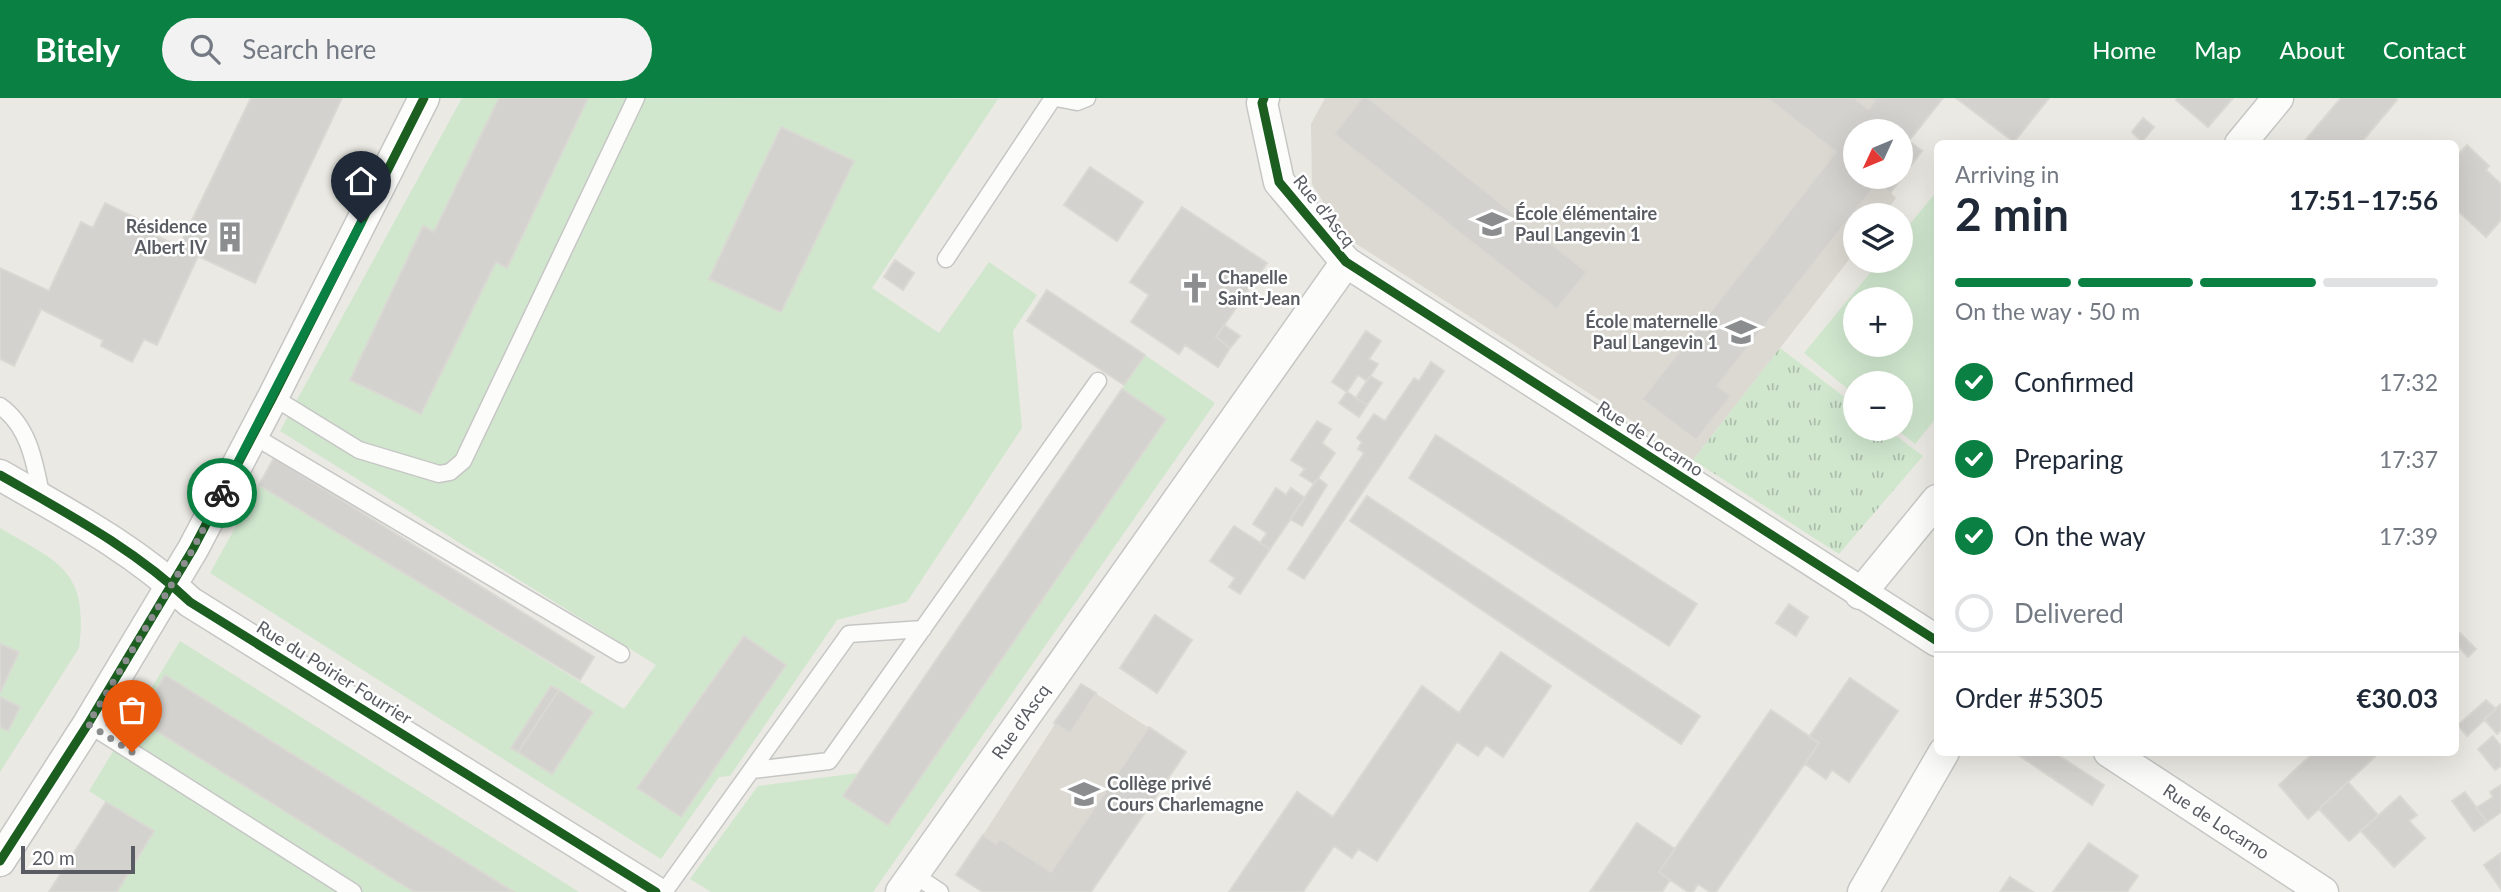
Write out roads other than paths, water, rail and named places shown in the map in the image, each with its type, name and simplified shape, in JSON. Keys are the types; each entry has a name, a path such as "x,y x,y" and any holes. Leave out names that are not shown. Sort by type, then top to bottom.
{"street":[{"path":"0,861 88,724 193,549 424,98"},
{"path":"2243,140 2278,98"},
{"name":"Rue d'Ascq","path":"907,883 1346,262 1279,182 1257,100"},
{"name":"Rue de Locarno","path":"1346,262 1934,640"},
{"name":"Rue du Poirier Fourrier","path":"0,475 130,552 190,601 640,888"},
{"path":"1860,594 1934,504"},
{"path":"1863,892 1942,756"},
{"name":"Rue de Locarno","path":"2115,756 2323,892"}],"lane":[{"path":"273,397 359,450 439,474 450,472 457,467 463,461 636,98"},
{"path":"946,259 1055,98 1077,102 1087,98"},
{"path":"753,770 830,761 1098,381"},
{"path":"0,406 9,412 31,446 42,499"},
{"path":"252,435 621,654"},
{"path":"664,892 849,634 923,629"},
{"path":"88,724 353,892"},
{"path":"907,883 940,892"}],"place":[{"name":"École élémentaire Paul Langevin 1","path":"1492,224"},
{"name":"Résidence Albert IV","path":"230,237"},
{"name":"Chapelle Saint-Jean","path":"1195,288"},
{"name":"École maternelle Paul Langevin 1","path":"1741,332"},
{"name":"Collège privé Cours Charlemagne","path":"1084,794"}]}
